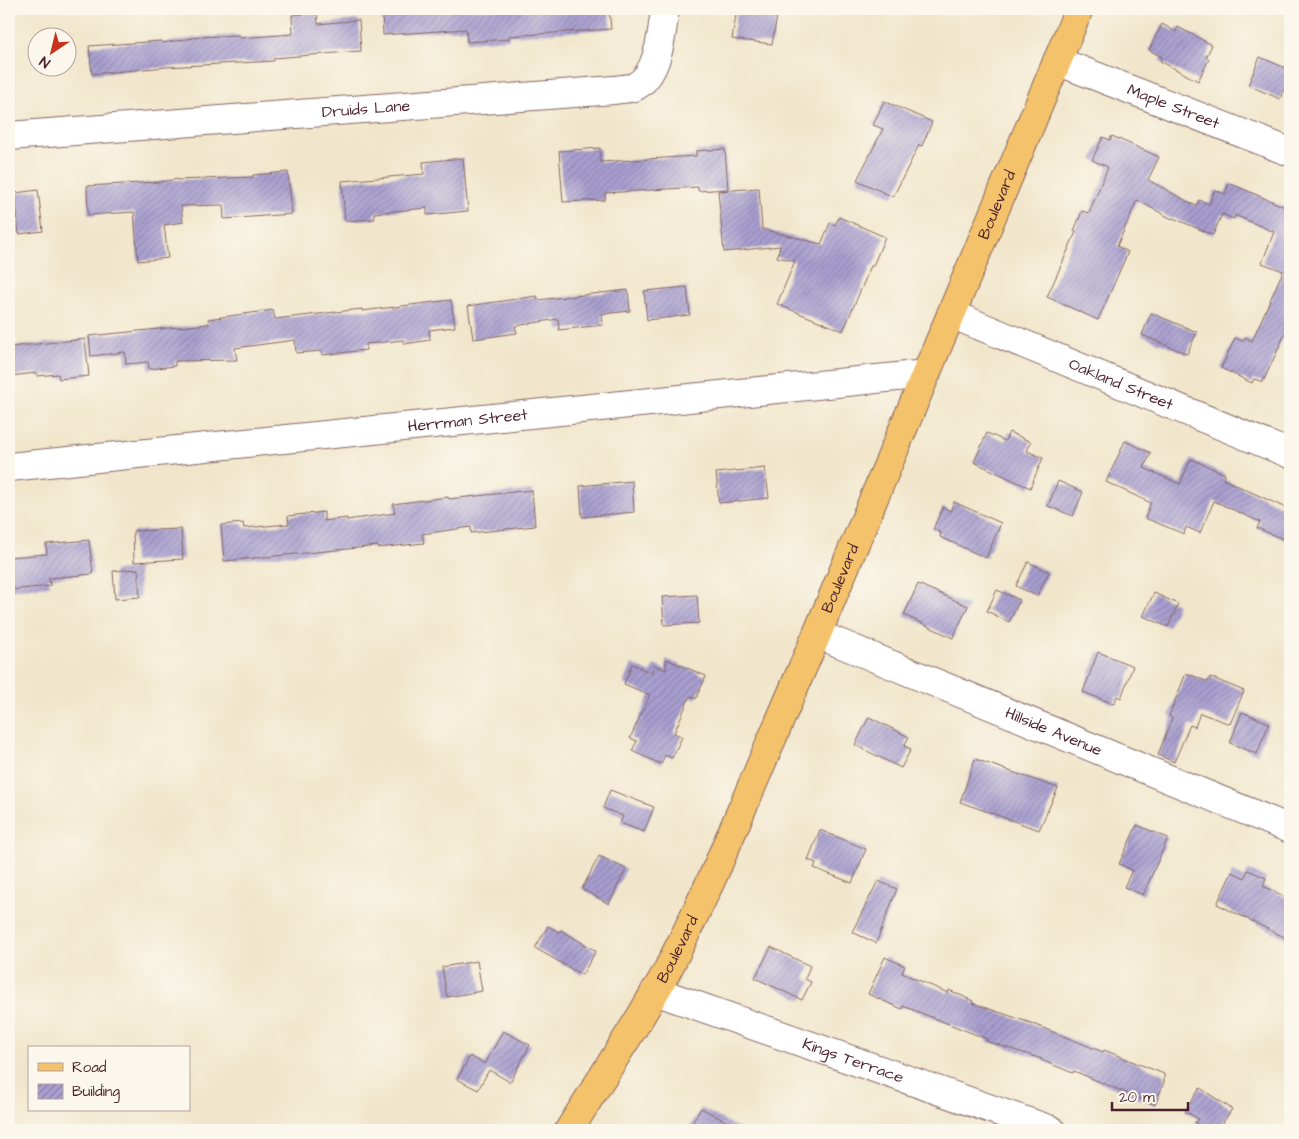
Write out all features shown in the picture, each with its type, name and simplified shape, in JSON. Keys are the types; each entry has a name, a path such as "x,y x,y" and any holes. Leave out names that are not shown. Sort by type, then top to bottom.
{"main road":[{"name":"Boulevard","path":"569,1130 655,991 682,942 710,881 817,634 1079,9"}],"street":[{"name":"Druids Lane","path":"9,136 614,90 634,86 649,73 658,56 665,9"},
{"name":"Maple Street","path":"1057,61 1290,152"},
{"name":"Oakland Street","path":"951,314 1290,454"},
{"name":"Herrman Street","path":"9,467 926,374"},
{"name":"Hillside Avenue","path":"817,634 1290,829"},
{"name":"Kings Terrace","path":"655,991 1051,1130"}],"building":[{"path":"382,9 609,9 611,29 509,36 509,39 467,42 466,29 383,35"},
{"path":"737,9 773,9 772,15 777,16 772,44 732,39"},
{"path":"317,13 318,24 359,20 361,51 274,58 274,61 166,67 92,74 89,46 161,41 162,43 200,37 239,35 239,38 293,34 292,15"},
{"path":"1162,24 1176,32 1178,27 1212,45 1206,57 1209,59 1198,81 1160,61 1162,57 1149,50"},
{"path":"1260,57 1290,70 1280,99 1248,85"},
{"path":"884,101 932,122 922,146 919,145 893,197 857,180 883,129 873,125"},
{"path":"1112,136 1159,157 1148,180 1196,206 1199,200 1209,204 1215,190 1225,194 1229,183 1285,207 1290,194 1290,323 1263,382 1254,379 1252,383 1221,368 1235,338 1243,341 1245,337 1252,341 1283,271 1262,263 1274,232 1235,215 1234,219 1222,214 1213,235 1172,219 1137,200 1117,246 1128,252 1098,320 1047,297 1076,232 1074,231 1082,211 1089,213 1108,167 1092,160 1103,137 1110,140"},
{"path":"600,148 600,162 696,156 696,151 725,149 728,189 698,191 698,187 605,193 605,200 563,202 559,151"},
{"path":"463,158 468,211 427,215 427,208 374,213 375,219 345,221 342,181 424,174 423,162"},
{"path":"288,172 292,214 224,219 223,205 181,206 183,222 164,225 168,258 138,261 134,212 88,215 87,186 159,182 177,179 253,177 253,175"},
{"path":"759,188 762,229 821,244 830,223 835,225 839,217 885,237 843,331 777,304 795,261 777,257 780,246 724,252 718,191"},
{"path":"38,190 43,231 19,234 15,193"},
{"path":"687,287 690,315 647,320 644,291"},
{"path":"628,290 630,311 602,314 603,325 559,330 558,319 515,326 517,333 473,339 468,306 537,296 538,300"},
{"path":"451,300 455,327 429,330 430,340 404,344 404,340 366,344 366,350 322,355 322,351 296,353 295,340 235,348 237,360 175,361 175,366 149,369 148,362 126,364 125,352 91,356 89,336 209,324 208,319 273,310 275,319"},
{"path":"1151,313 1197,332 1187,354 1142,335"},
{"path":"85,339 89,376 59,379 58,374 37,376 37,373 9,376 9,347"},
{"path":"1009,432 1031,442 1027,451 1043,458 1030,488 974,462 987,433 1005,441"},
{"path":"1125,441 1151,453 1144,468 1180,484 1191,459 1225,474 1223,479 1290,510 1290,542 1257,528 1260,522 1214,501 1200,533 1186,527 1184,534 1145,518 1151,503 1106,482"},
{"path":"765,468 769,498 719,503 716,473"},
{"path":"632,481 634,512 582,517 580,486"},
{"path":"1058,481 1083,492 1073,516 1048,506"},
{"path":"532,490 535,526 471,533 471,527 422,534 424,543 224,561 221,525 243,523 244,528 289,524 288,516 324,512 324,521 347,518 347,520 395,513 393,504"},
{"path":"954,502 1001,523 986,558 940,537 941,533 933,529 943,507 950,511"},
{"path":"181,529 183,559 134,562 133,531"},
{"path":"89,540 93,574 49,578 50,586 9,590 9,557 47,554 46,544"},
{"path":"1028,562 1049,572 1037,596 1016,586"},
{"path":"138,569 140,597 115,599 113,571"},
{"path":"918,584 968,606 953,638 904,615"},
{"path":"997,590 1020,600 1009,622 987,611"},
{"path":"1154,593 1178,604 1168,627 1143,616"},
{"path":"697,595 699,623 664,625 662,597"},
{"path":"1098,652 1133,666 1121,698 1117,696 1114,704 1083,692"},
{"path":"666,659 706,676 696,699 690,696 674,733 682,737 672,758 665,755 661,764 632,751 637,741 630,738 650,695 624,684 632,664 651,673 654,665 666,670"},
{"path":"1186,673 1208,682 1210,677 1244,691 1230,724 1200,713 1195,727 1190,725 1174,762 1158,755 1172,718 1169,716"},
{"path":"1242,712 1269,723 1257,754 1230,743"},
{"path":"869,717 909,737 904,746 911,749 901,768 855,745"},
{"path":"975,759 1058,788 1039,830 960,802"},
{"path":"610,790 654,807 644,832 620,823 623,816 603,808"},
{"path":"1137,825 1168,838 1143,895 1124,887 1132,870 1119,864"},
{"path":"820,830 866,849 852,883 814,868 816,863 808,860"},
{"path":"599,856 626,869 609,904 582,889"},
{"path":"1248,870 1266,878 1263,886 1290,899 1290,940 1217,904 1232,872 1245,878"},
{"path":"878,881 897,889 876,943 852,932"},
{"path":"548,926 559,932 561,930 596,951 582,975 535,948"},
{"path":"771,947 810,966 805,979 811,982 802,1000 755,978"},
{"path":"885,957 905,966 902,973 948,993 949,990 973,1001 972,1003 1028,1022 1103,1052 1104,1050 1164,1074 1164,1082 1155,1105 1074,1071 1073,1073 1042,1059 986,1041 987,1039 903,1006 902,1009 868,994"},
{"path":"477,961 482,991 447,997 442,967"},
{"path":"503,1031 530,1045 510,1082 489,1070 478,1090 457,1079 470,1056 485,1064"},
{"path":"1200,1088 1232,1109 1218,1130 1206,1130 1195,1123 1198,1119 1185,1111"},
{"path":"701,1108 742,1130 688,1130"}]}
